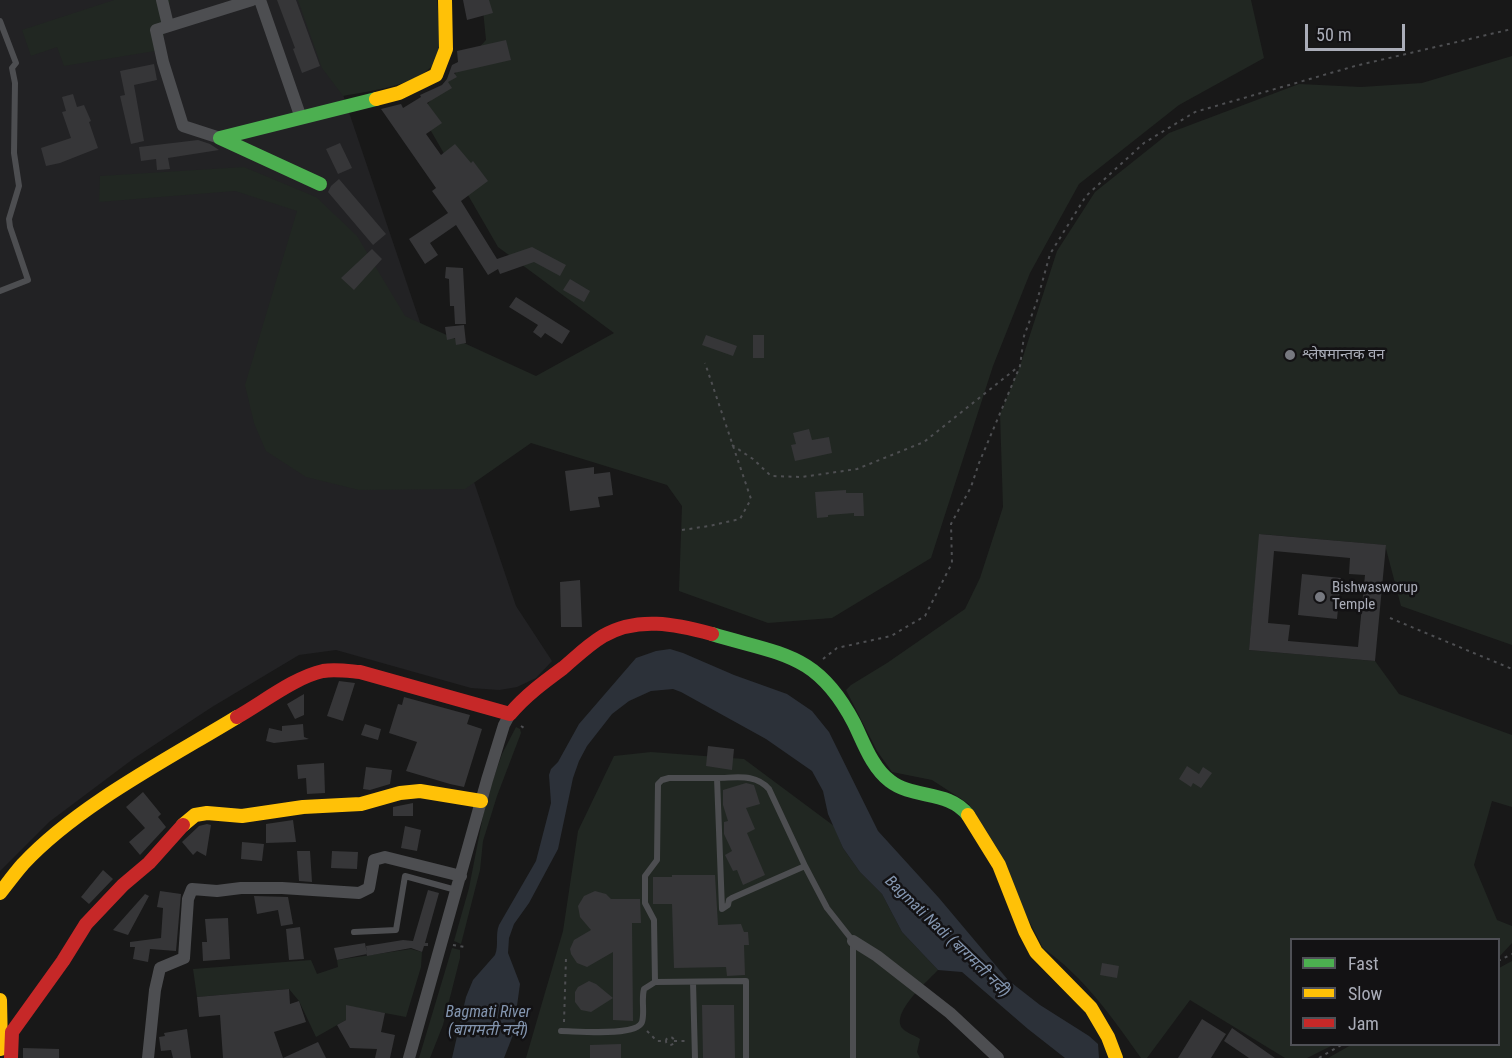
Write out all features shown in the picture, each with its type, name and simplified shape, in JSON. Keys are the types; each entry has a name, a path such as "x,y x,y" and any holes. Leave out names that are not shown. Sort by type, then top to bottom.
{"street":[{"path":"162,0 168,25"},
{"path":"252,0 156,30 183,126 220,138 320,184"},
{"path":"260,0 301,118"},
{"path":"220,138 399,93 436,75 446,49 446,0"},
{"path":"409,1058 481,801 504,725 510,714 522,699 590,645 615,630 640,623 664,623 695,629 775,652 812,668 839,697 875,762 890,781 902,788 946,799 965,809 999,864 1025,932 1036,952 1042,961 1067,982 1090,1007 1111,1040 1116,1058"},
{"path":"0,893 32,857 65,827 112,793 318,671 335,669 360,672 510,714"},
{"path":"0,1058 7,1031 57,970 86,924 123,885 149,863 184,823 195,815 207,813 242,816 303,807 361,804 420,791 481,801"},
{"path":"148,1058 155,990 160,968 184,958 188,899 192,889 218,891 241,888 282,888 359,893 369,888 374,860 385,857 461,876"},
{"path":"853,941 877,956 950,1013 998,1058"},
{"path":"0,1000 11,1058"}],"lane":[{"path":"0,21 16,63 12,68 15,83 14,153 19,186 9,219 28,280 0,291"},
{"path":"655,982 654,920 645,903 645,876 657,860 658,783 669,778 750,777 764,783 769,789 827,908 853,941 853,1058"},
{"path":"717,778 722,909 729,905 729,900 732,898 805,866"},
{"path":"354,932 396,930 405,876 456,890"},
{"path":"563,1031 630,1031 640,1026 643,1020 644,989 655,982 746,981 746,1058"},
{"path":"693,982 695,1058"}],"path":[{"path":"812,668 837,648 891,636 925,616 952,562 951,524 971,487 1020,366 1024,336 1037,301 1050,254 1086,196 1144,143 1195,112 1355,66 1512,30"},
{"path":"682,530 740,519 751,499 705,363"},
{"path":"732,445 753,459 771,476 802,477 857,469 924,442 1020,366"},
{"path":"1390,618 1512,669"},
{"path":"563,1031 566,958"},
{"path":"640,1026 657,1041 666,1041"},
{"path":"1319,1058 1339,1046"}],"shaded area":[{"path":"0,0 311,0 516,606 552,661 536,678 517,687 499,690 471,688 336,650 299,655 212,707 133,759 49,822 0,871"},
{"path":"114,0 170,0 161,50 64,66 57,47 31,56 22,30"},
{"path":"298,0 437,0 440,37 438,56 423,74 410,80 382,89 343,96 322,68"},
{"path":"482,0 1251,0 1264,58 1179,105 1079,184 1030,273 993,366 931,558 832,618 768,623 679,591 682,506 667,485 531,443 465,489 359,490 306,477 266,451 254,423 245,385 297,211 235,191 99,202 100,176 244,167 316,197 357,236 405,316 536,376 614,333 498,247 420,112 486,40"},
{"path":"1512,56 1512,645 1401,606 1385,545 1260,534 1249,650 1375,661 1399,694 1512,735 1512,807 1492,801 1474,865 1497,920 1512,926 1512,943 1500,956 1500,938 1290,938 1290,1046 1331,1046 1307,1058 1285,1058 1190,1000 1147,1058 1141,1058 1084,985 1058,959 1043,948 969,804 932,780 892,772 877,751 846,690 965,609 980,578 1003,507 1000,414 1020,366 1057,251 1095,192 1169,133 1299,84 1361,87 1422,83"},
{"path":"516,727 521,733 483,841 480,870 461,944 454,941 469,888 489,791 502,754"},
{"path":"651,752 744,759 834,826 843,848 860,872 882,894 902,932 938,970 912,998 901,1015 900,1023 903,1029 920,1039 917,1052 920,1058 526,1058 563,931 578,831 614,756"},
{"path":"452,948 460,950 460,958 443,1025 430,1058 419,1058"},
{"path":"411,949 422,952 421,967 406,1017 347,1006 346,1020 316,1037 299,1001 289,989 197,997 193,969 311,960 317,974 338,967 337,960"},
{"path":"1512,961 1512,1058 1328,1058 1349,1046 1500,1046 1500,967"}],"water":[{"name":"Bagmati River (बागमती नदी)","path":"670,649 787,694 812,711 829,732 878,831 939,898 1008,980 1040,1005 1089,1036 1098,1044 1099,1058 1065,1058 962,972 938,970 902,932 882,894 860,872 843,848 828,814 823,791 812,771 766,739 673,689 651,691 629,701 612,714 587,746 579,761 573,778 558,849 529,903 514,924 509,938 508,953 520,984 513,1035 504,1058 452,1058 466,997 473,980 495,955 499,925 536,861 551,803 549,775 551,769 558,762 579,724 636,658"}],"building":[{"path":"277,0 296,0 320,66 302,73"},
{"path":"463,0 489,0 493,13 467,20"},
{"path":"506,40 511,60 454,73 457,77 448,82 452,88 427,103 442,123 426,134 441,155 455,144 471,163 473,161 488,181 461,201 497,259 532,247 566,265 560,276 534,262 500,274 498,269 488,275 456,225 430,243 438,255 425,264 409,239 448,213 432,191 436,188 381,109 401,104 403,108 421,97 420,95 442,85 452,65 458,62 457,51"},
{"path":"154,64 157,80 134,85 144,141 131,144 120,96 125,95 120,71"},
{"path":"73,94 77,107 84,105 98,148 46,166 41,148 71,138 62,112 66,111 62,97"},
{"path":"198,140 219,150 168,158 170,169 157,170 156,159 141,161 139,147"},
{"path":"340,143 352,168 338,174 326,149"},
{"path":"339,179 386,234 373,245 328,192"},
{"path":"372,249 382,259 354,290 341,278"},
{"path":"446,267 463,268 466,324 455,324 454,306 450,306 449,279 445,278"},
{"path":"570,279 590,291 584,302 563,290"},
{"path":"516,297 570,331 562,344 545,333 541,338 533,332 538,325 509,307"},
{"path":"464,325 466,343 456,345 455,338 447,340 445,327"},
{"path":"706,335 737,346 733,356 702,345"},
{"path":"753,335 764,335 764,358 753,358"},
{"path":"809,429 812,440 829,437 832,453 795,461 791,445 796,444 793,433"},
{"path":"594,467 594,474 610,472 613,495 598,497 600,507 570,511 565,471"},
{"path":"846,490 846,493 863,493 864,516 854,516 854,513 817,518 815,492"},
{"path":"1259,534 1386,545 1375,661 1249,650","holes":["1274,551 1350,558 1349,574 1365,575 1358,647 1288,641 1290,625 1268,623"]},
{"name":"Bishwasworup Temple","path":"1302,574 1341,578 1337,619 1298,615"},
{"path":"580,580 582,627 561,627 560,582"},
{"path":"339,681 355,683 343,721 327,716"},
{"path":"304,694 304,715 295,719 287,704"},
{"path":"404,697 470,715 467,724 482,729 464,787 406,771 417,742 389,733 398,704 402,705"},
{"path":"303,724 304,737 309,739 274,743 266,741 269,728 282,731 282,726"},
{"path":"365,724 381,729 378,740 361,735"},
{"path":"708,746 734,749 732,770 706,766"},
{"path":"324,763 325,793 307,794 306,778 298,779 297,765"},
{"path":"1187,766 1199,774 1203,767 1212,773 1201,788 1193,783 1191,787 1179,779"},
{"path":"366,767 392,770 390,784 370,790 363,789"},
{"path":"746,783 754,785 760,804 746,808 755,829 747,833 765,875 743,885 737,870 733,871 725,855 732,851 724,834 724,822 728,821 723,805 723,790"},
{"path":"143,792 161,814 158,817 166,827 140,855 129,842 145,828 126,807"},
{"path":"413,803 413,816 393,816 393,807"},
{"path":"293,820 296,842 266,843 266,824"},
{"path":"211,825 206,856 197,851 193,855 182,842 199,826"},
{"path":"405,826 421,830 417,851 401,848"},
{"path":"242,842 264,844 262,861 241,859"},
{"path":"297,851 310,851 312,882 299,881"},
{"path":"332,851 358,852 357,869 331,868"},
{"path":"103,870 113,879 89,904 81,897"},
{"path":"672,875 715,875 718,925 741,924 744,932 748,932 749,945 744,945 745,975 727,976 726,967 674,968 672,904 653,904 653,877 672,877"},
{"path":"428,890 439,893 425,943 428,943 428,946 424,946 422,952 411,948 367,956 366,946 403,940 413,941"},
{"path":"160,891 181,894 176,951 150,949 148,962 133,959 135,947 130,947 130,942 161,938 163,908 157,907"},
{"path":"595,891 606,894 611,899 640,899 641,923 632,923 633,1021 613,1020 613,952 587,967 577,963 571,954 570,949 574,940 591,930 580,917 578,906 584,896"},
{"path":"145,894 149,896 128,935 113,930"},
{"path":"254,896 288,897 293,924 281,926 278,910 257,914"},
{"path":"228,918 230,959 203,961 202,942 207,942 205,919"},
{"path":"300,927 304,959 289,960 286,929"},
{"path":"365,943 367,954 337,960 334,948"},
{"path":"1102,963 1119,966 1117,978 1100,975"},
{"path":"589,981 613,998 591,1012 581,1010 575,1002 575,992 578,987"},
{"path":"289,989 290,1004 299,1001 306,1022 274,1032 283,1058 223,1058 220,1015 199,1017 197,997"},
{"path":"346,1005 385,1013 381,1032 395,1035 390,1058 375,1058 377,1049 350,1048 337,1025 346,1020"},
{"path":"702,1005 734,1005 735,1058 703,1058"},
{"path":"1202,1019 1226,1034 1211,1058 1178,1058"},
{"path":"1232,1028 1275,1058 1249,1058 1224,1041"},
{"path":"187,1029 191,1058 173,1058 171,1050 161,1051 159,1037 165,1036 164,1033"},
{"path":"318,1042 326,1058 283,1058"},
{"path":"621,1044 621,1058 590,1058 590,1045"},
{"path":"23,1048 59,1049 59,1058 23,1058"}],"traffic: fast":[{"path":"320,184 220,138 376,99"},
{"path":"712,634 777,653 811,669 826,682 840,700 873,762 884,776 899,787 951,802 968,815"}],"traffic: slow":[{"path":"376,99 399,93 436,75 446,49 445,0"},
{"path":"0,893 23,864 70,822 153,766 237,717"},
{"path":"183,825 195,815 207,813 242,816 303,807 361,804 400,793 420,791 481,801"},
{"path":"968,815 999,865 1025,931 1036,952 1091,1008 1108,1037 1116,1058"},
{"path":"0,1000 1,1049"}],"traffic: jam":[{"path":"237,717 301,679 332,670 360,672 510,714 528,695 587,647 616,630 629,626 657,624 685,627 712,634"},
{"path":"11,1058 12,1032 63,961 86,924 123,885 149,863 183,825"}],"place":[{"name":"श्लेषमान्तक वन","path":"1290,355"},
{"name":"Bishwasworup Temple","path":"1320,597"}],"water label":[{"name":"Bagmati Nadi (बागमती नदी)","path":"947,937"}]}
